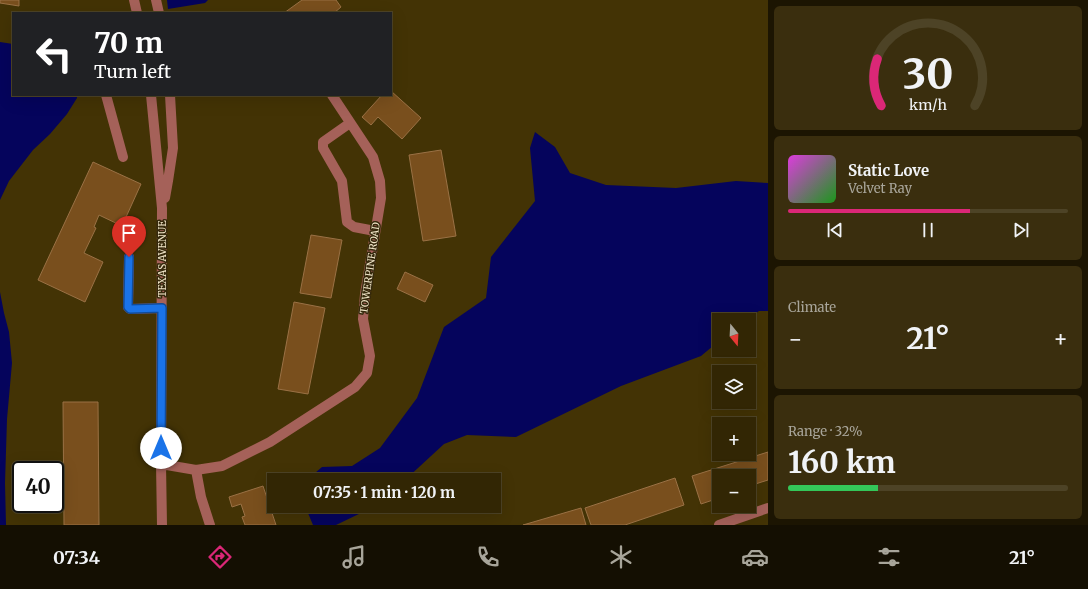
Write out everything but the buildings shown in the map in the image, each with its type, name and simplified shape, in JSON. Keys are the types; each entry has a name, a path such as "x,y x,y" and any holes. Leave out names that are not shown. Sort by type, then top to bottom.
{"street":[{"path":"134,0 137,12"},
{"path":"156,0 159,12"},
{"path":"106,96 123,157"},
{"name":"TEXAS AVENUE","path":"150,96 162,208 162,525"},
{"name":"TEXAS AVENUE","path":"162,208 173,148 170,96"},
{"name":"TOWERPINE ROAD","path":"161,464 196,470 222,466 270,442 356,387 367,373 370,356 363,319 365,294 381,198 380,181 373,157 333,96"},
{"path":"350,122 323,142 323,148 342,181 347,222 354,227 375,231"},
{"path":"129,257 128,307 130,309 162,308"},
{"path":"196,470 201,497 210,525"},
{"path":"719,525 768,508"}],"shaded area":[{"path":"167,0 208,0 205,3 168,9"},
{"path":"0,42 12,44 12,96 77,96 77,98 67,114 50,134 33,150 9,181 0,200"},
{"path":"535,132 555,147 570,173 606,185 676,188 736,181 768,183 768,311 759,311 756,313 712,313 712,347 701,356 621,386 516,437 467,435 444,444 413,473 315,473 322,467 352,466 380,448 417,398 444,327 486,298 491,257 535,201 530,148"},
{"path":"0,292 9,332 12,363 7,419 5,483 6,525 0,525"},
{"path":"308,513 361,513 336,525 313,525"}],"route":[{"path":"129,257 128,307 130,309 162,308 161,448"}]}
